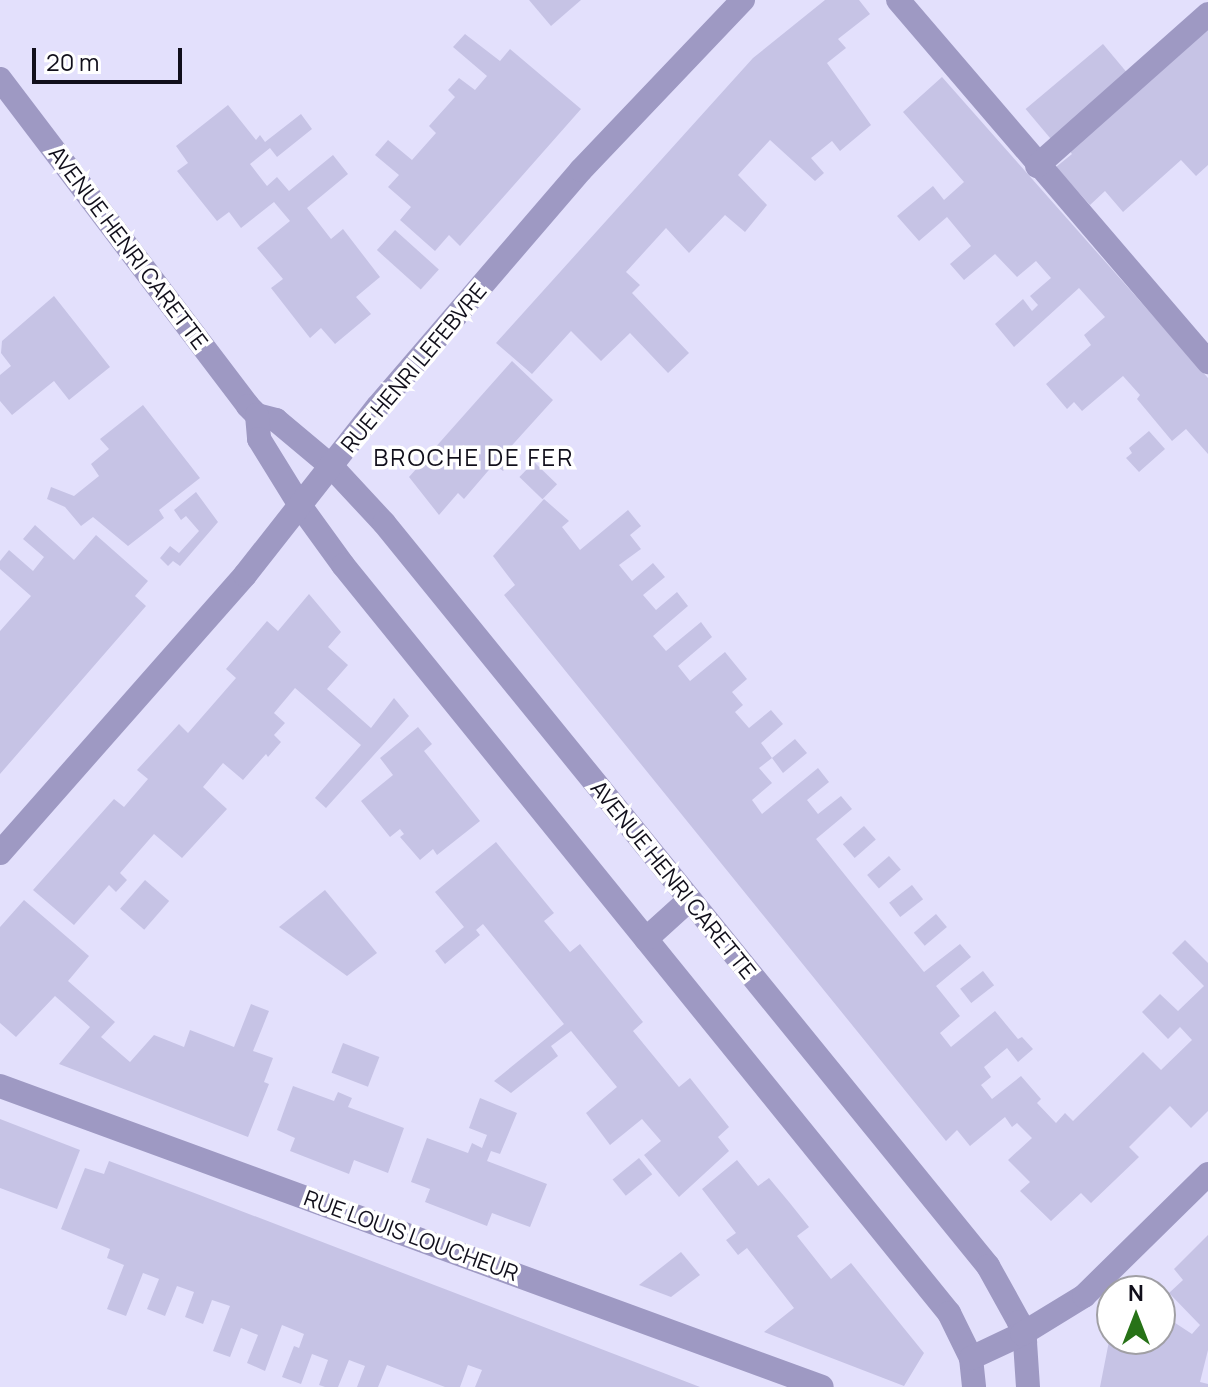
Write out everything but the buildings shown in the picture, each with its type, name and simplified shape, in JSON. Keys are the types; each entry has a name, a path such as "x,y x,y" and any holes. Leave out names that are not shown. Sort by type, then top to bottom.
{"street":[{"name":"RUE HENRI LEFEBVRE","path":"0,853 301,507 378,406 581,170 743,0"},
{"path":"898,0 1208,362"},
{"path":"1037,166 1208,14"},
{"name":"AVENUE HENRI CARETTE","path":"0,79 257,415 259,439 301,507 353,577 949,1313 971,1358 974,1387"},
{"name":"AVENUE HENRI CARETTE","path":"257,415 276,420 331,466 384,523 988,1266 1011,1303 1022,1334 1028,1387"},
{"path":"646,939 689,900"},
{"name":"RUE LOUIS LOUCHEUR","path":"0,1086 822,1387"},
{"path":"971,1358 1022,1334 1084,1296 1208,1174"}],"district":[{"name":"BROCHE DE FER","path":"474,457"}]}
